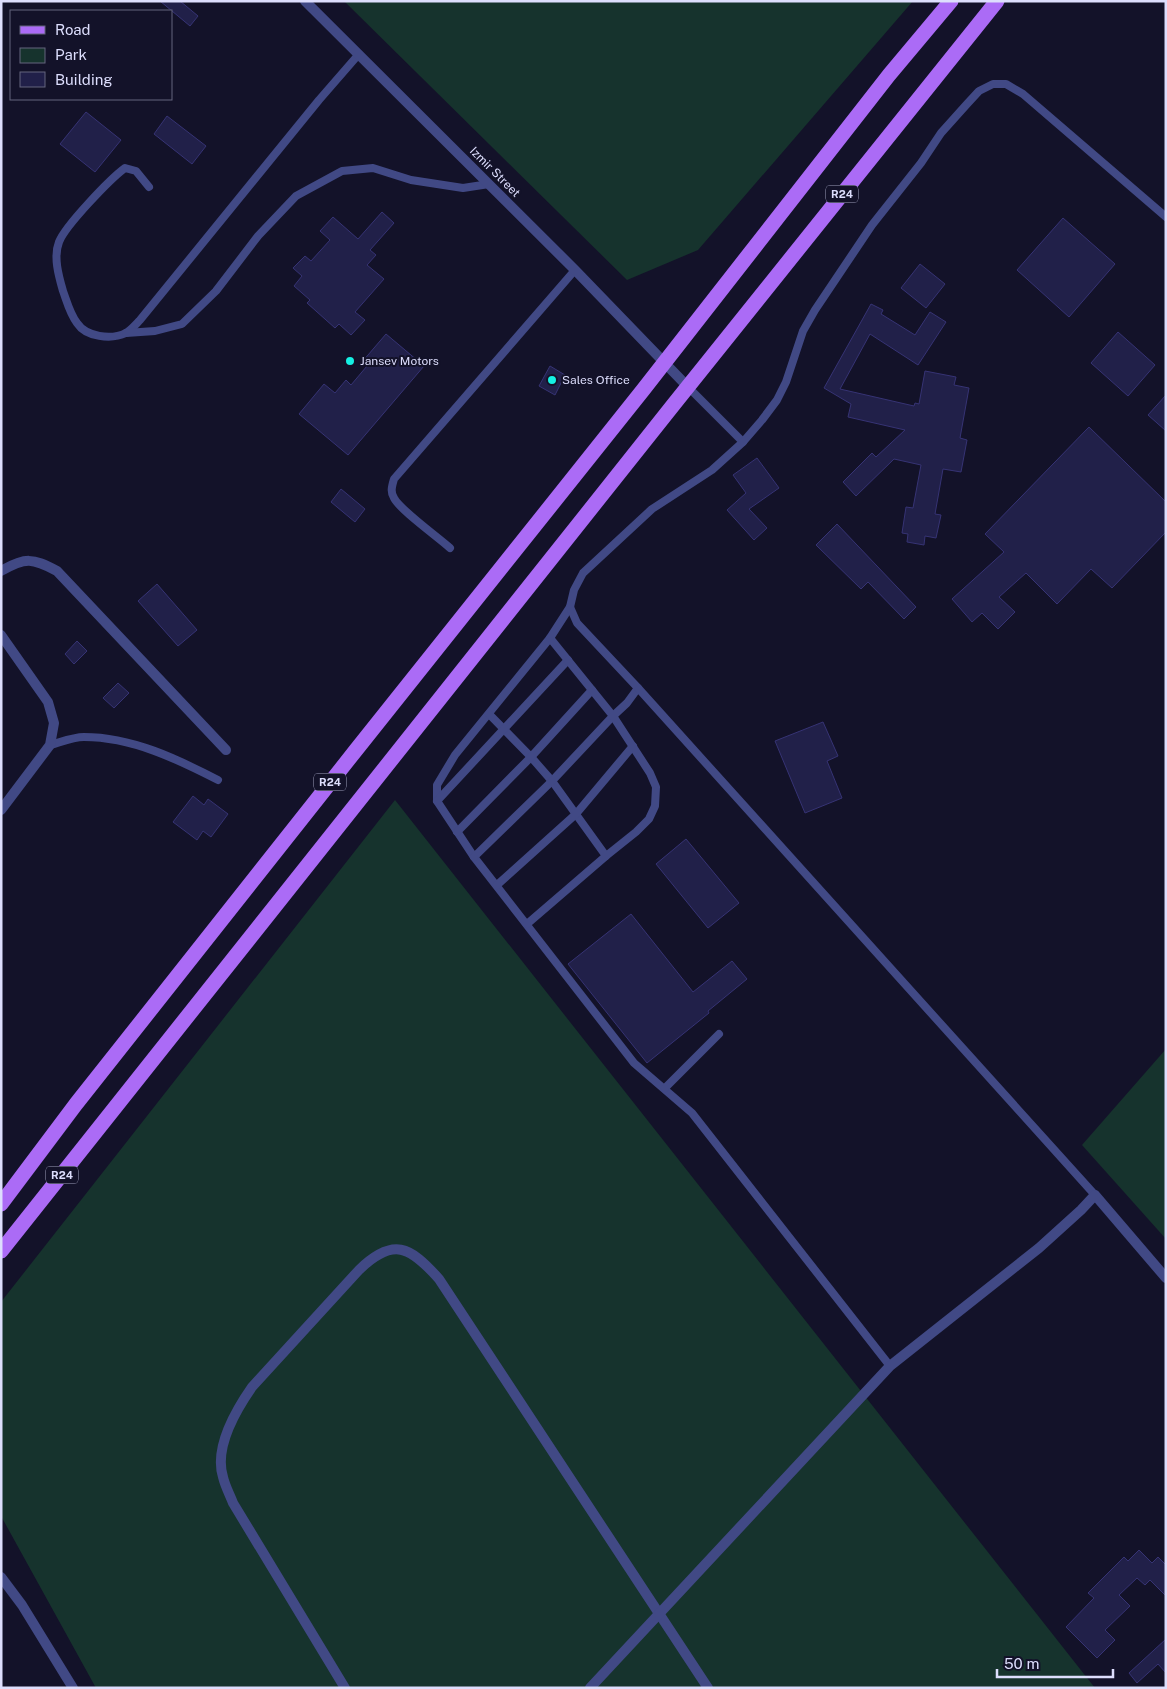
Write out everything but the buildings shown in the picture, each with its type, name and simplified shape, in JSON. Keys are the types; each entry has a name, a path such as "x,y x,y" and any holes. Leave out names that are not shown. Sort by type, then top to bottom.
{"main road":[{"name":"R24","path":"1,1204 76,1104 161,996 664,364 890,75 951,1"},
{"name":"R24","path":"1,1251 997,1"}],"street":[{"name":"Izmir Street","path":"305,1 575,270 688,387"},
{"path":"1,571 17,562 37,561 57,571 226,750"},
{"path":"1,635 48,702 54,723 50,745 1,810"},
{"path":"590,1688 890,1366 1039,1248 1095,1195 1166,1278"},
{"path":"345,1688 233,1503 222,1477 221,1463 231,1421 252,1387 353,1276 372,1258 384,1251 393,1249 405,1251 417,1257 439,1279 708,1688"},
{"path":"1,1577 22,1605 73,1688"}],"lane":[{"path":"126,333 140,320 319,100 359,54"},
{"path":"890,1366 692,1113 665,1088 634,1064 474,857 437,801 437,785 455,755 550,638 570,607 574,590 583,573 652,508 712,470 743,442 762,420 777,400 786,382 803,331 828,290 872,225 942,134 980,91 993,84 1006,84 1023,94 1166,217"},
{"path":"149,187 136,171 125,168 114,176 65,231 59,243 57,253 59,279 77,324 89,334 112,336 155,331 182,324 216,291 258,236 296,196 342,171 373,168 412,180 463,188 489,184"},
{"path":"450,548 401,507 394,498 391,489 394,479 575,270"},
{"path":"688,387 743,442"},
{"path":"570,607 577,623 638,688 1095,1195"},
{"path":"527,924 636,832 649,819 655,806 656,788 650,772 613,716 550,638"},
{"path":"437,801 568,660"},
{"path":"474,857 552,781 627,703 638,688"},
{"path":"457,832 531,757 592,690"},
{"path":"489,714 552,781 606,856"},
{"path":"50,745 82,737 112,740 146,748 172,757 218,780"},
{"path":"497,886 576,814 633,746"},
{"path":"665,1088 719,1034"}],"green space":[{"path":"344,1 913,1 698,250 627,280"},
{"path":"395,800 1095,1688 96,1688 1,1516 1,1302"},
{"path":"1166,1049 1166,1239 1082,1145"}],"place":[{"name":"Jansev Motors","path":"350,361"},
{"name":"Sales Office","path":"552,380"}]}
